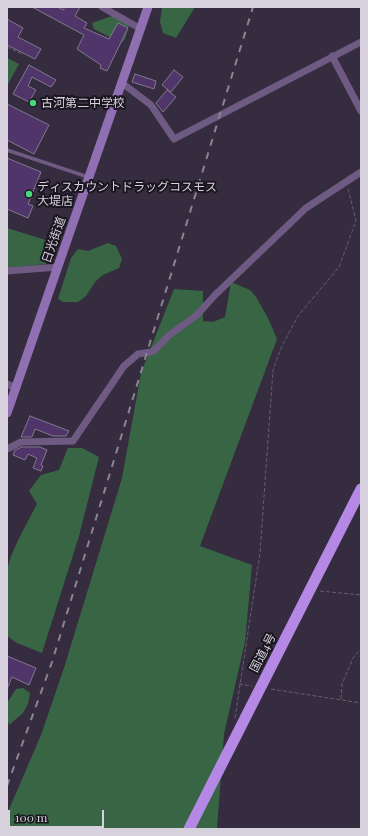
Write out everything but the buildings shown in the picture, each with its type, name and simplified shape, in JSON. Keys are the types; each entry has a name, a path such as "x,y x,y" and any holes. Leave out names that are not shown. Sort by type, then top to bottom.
{"highway":[{"name":"国道4号","path":"189,829 361,489"}],"main road":[{"name":"日光街道","path":"7,413 12,386 58,268 148,7"}],"street":[{"path":"102,7 141,29"},
{"path":"122,83 151,105 174,140 361,42"},
{"path":"332,56 361,111"},
{"path":"7,449 22,442 73,441 124,366 138,354 151,352 156,349 168,336 197,314 306,208 361,172"},
{"path":"7,271 58,268"}],"lane":[{"path":"7,150 89,177"}],"path":[{"path":"7,47 22,54"},
{"path":"239,729 236,727 235,720 239,684 260,553 273,370 281,348 298,316 339,267 356,221 346,182"},
{"path":"310,590 361,595"},
{"path":"341,700 342,684 353,658 361,649"},
{"path":"239,684 361,703"}],"green space":[{"path":"162,7 195,7 176,38 163,33 160,22"},
{"path":"112,16 129,25 125,39 121,43 94,29 92,23"},
{"path":"7,58 19,64 7,86"},
{"path":"7,228 52,242 46,264 7,268"},
{"path":"108,243 116,246 122,259 119,268 103,275 95,282 86,296 78,302 63,302 58,299 71,258 78,249 88,251"},
{"path":"231,282 250,290 256,297 268,318 277,339 200,546 252,565 245,642 224,734 217,829 7,829 7,814 41,735 64,668 122,478 141,373 174,289 203,291 203,321 213,322 225,317"},
{"path":"68,448 82,448 99,457 79,536 42,653 17,643 7,636 7,570 19,538 37,504 29,491 41,475 59,470"},
{"path":"23,688 30,693 28,704 23,713 9,725 7,718 7,703 16,689"}],"railway":[{"path":"7,786 52,662 253,7"}],"place":[{"name":"古河第二中学校","path":"33,103"},
{"name":"ディスカウントドラッグコスモス 大堤店","path":"29,194"}]}
